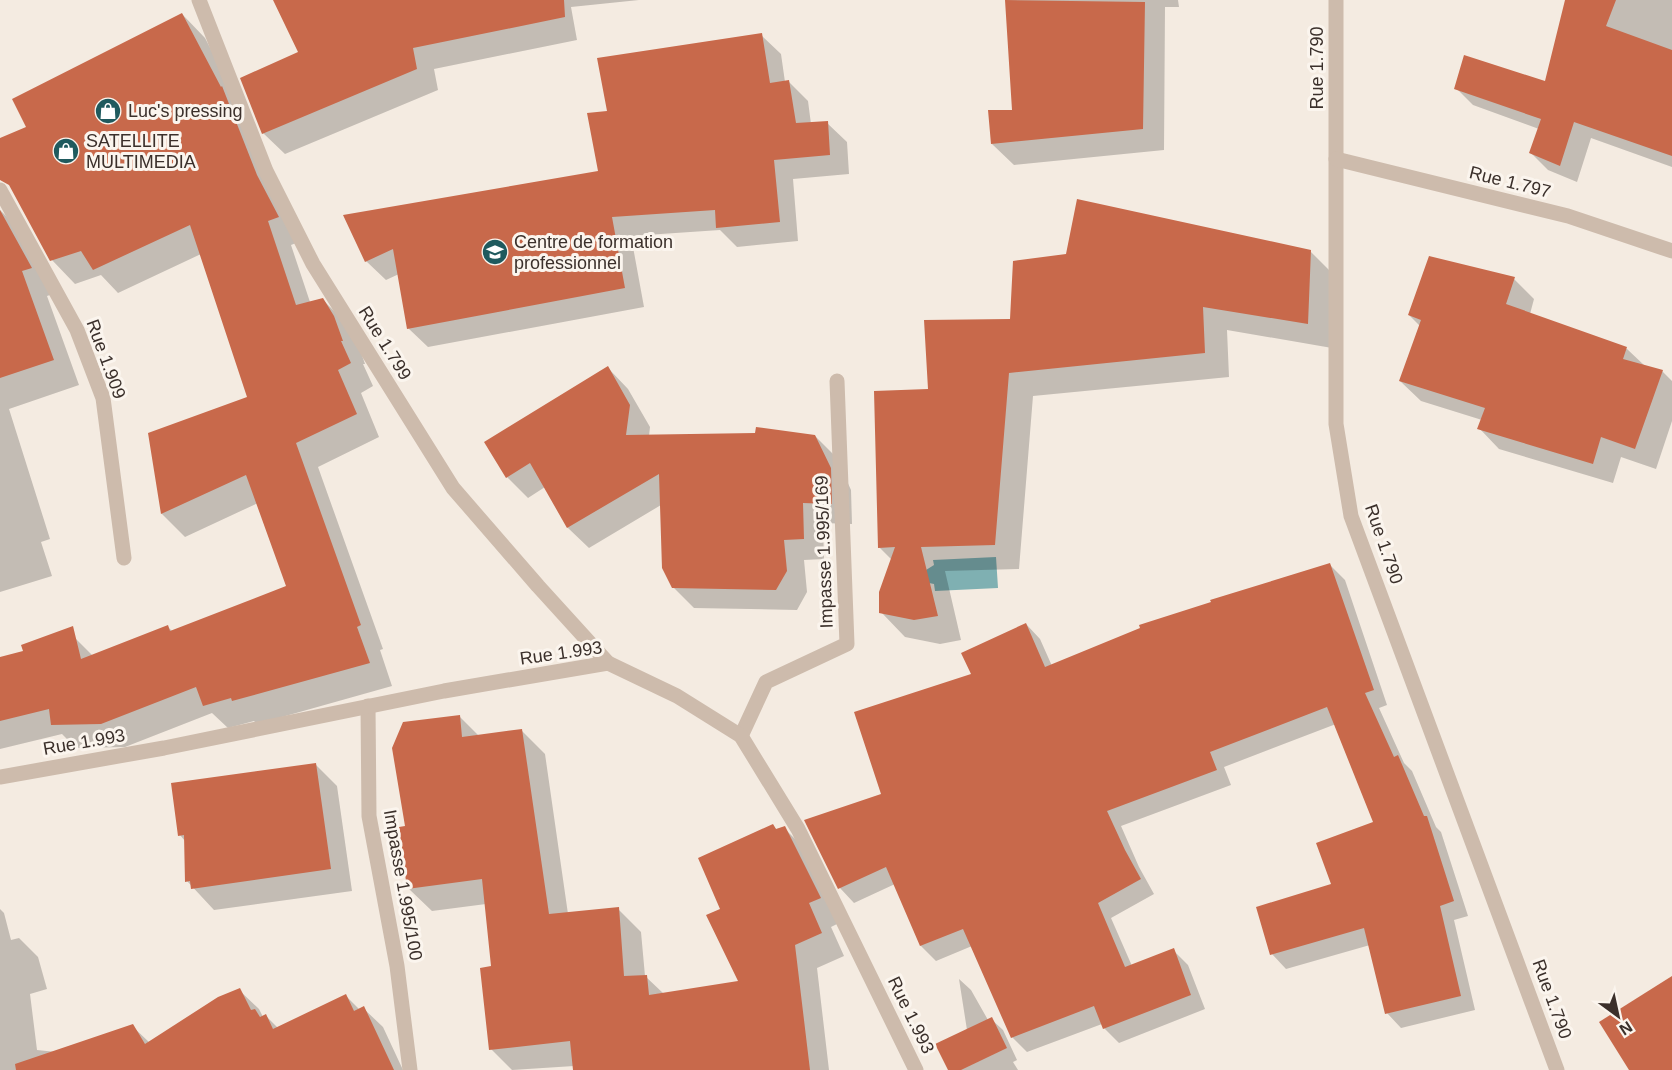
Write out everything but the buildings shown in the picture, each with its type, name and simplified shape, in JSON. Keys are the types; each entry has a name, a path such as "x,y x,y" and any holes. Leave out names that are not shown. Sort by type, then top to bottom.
{"street":[{"name":"Rue 1.799","path":"199,0 266,171 313,264 453,488 608,663"},
{"name":"Rue 1.790","path":"1336,0 1336,424 1351,516 1557,1070"},
{"name":"Rue 1.797","path":"1336,159 1568,216 1672,250"},
{"name":"Rue 1.909","path":"0,190 77,330 103,398 124,558"},
{"name":"Impasse 1.995/169","path":"741,736 766,682 847,644 837,381"},
{"name":"Rue 1.993","path":"0,777 164,748 444,691 608,663 677,696 741,736 798,829 916,1070"},
{"name":"Impasse 1.995/100","path":"368,706 369,816 397,966 410,1070"}],"water":[{"path":"996,557 998,588 935,591 934,584 929,583 926,570 934,565 933,560"}],"place":[{"name":"Luc's pressing","path":"108,111"},
{"name":"SATELLITE MULTIMEDIA","path":"66,151"},
{"name":"Centre de formation professionnel","path":"495,252"}]}
